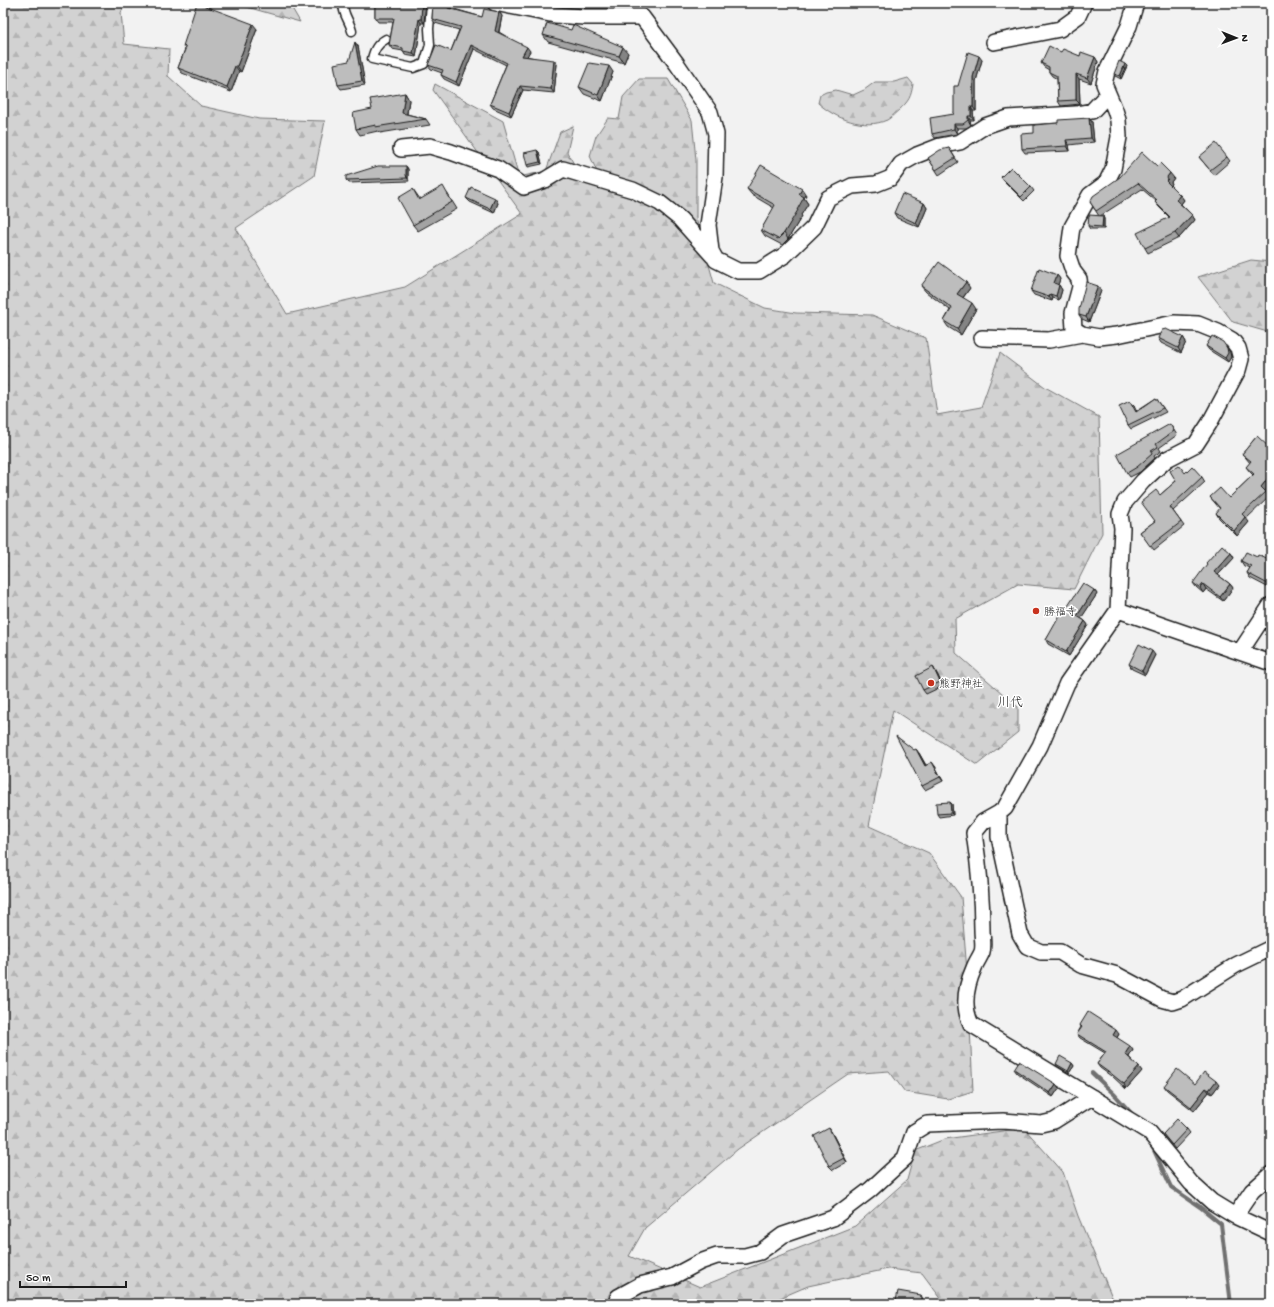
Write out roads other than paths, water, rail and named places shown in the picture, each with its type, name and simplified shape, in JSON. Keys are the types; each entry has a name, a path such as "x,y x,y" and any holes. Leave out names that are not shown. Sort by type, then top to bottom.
{"street":[{"path":"495,3 556,15 584,17 642,17 710,112 716,134 714,177 708,225 711,251 716,260 738,271 759,270 785,255 814,227 828,198 852,186 876,184 891,178 902,164 917,155 960,142 985,126 1008,118 1076,114 1092,111 1108,94"},
{"path":"994,42 1060,29 1078,16 1084,3"},
{"path":"1082,334 1074,329 1073,313 1080,287 1079,279 1072,271 1068,256 1072,227 1090,195 1106,184 1113,169 1119,137 1115,110 1104,84 1107,72 1129,26 1136,3"},
{"path":"401,149 430,146 451,152 498,169 524,187 545,180 563,169 633,190 660,203 680,219 714,256"},
{"path":"982,338 1049,340 1082,334 1099,337 1124,334 1174,323 1198,324 1218,332 1232,340 1238,348 1241,358 1238,370 1209,424 1196,444 1167,459 1142,481 1125,502 1120,514 1122,528 1118,610 1067,683 1040,746 1005,808 1000,813 983,822 974,833 978,854 982,918 982,950 968,984 966,997 967,1015 971,1024 1149,1132 1191,1183 1212,1202 1235,1216 1271,1233"},
{"path":"1240,652 1271,605"},
{"path":"1118,610 1271,663"},
{"path":"1000,813 999,837 1020,934 1027,946 1041,952 1060,952 1081,965 1118,975 1162,999 1173,1002 1182,999 1236,965 1271,948"},
{"path":"616,1304 618,1297 640,1285 672,1277 700,1262 716,1256 745,1256 760,1252 783,1235 833,1218 870,1190 906,1158 914,1132 927,1124 1004,1121 1041,1124 1054,1121 1092,1097"},
{"path":"1235,1216 1252,1191 1271,1174"}],"lane":[{"path":"343,3 343,13 350,24 352,31"},
{"path":"386,39 380,42 374,51 372,59 413,68 424,64 430,45 429,29 431,3"}],"waterway":[{"path":"1092,1073 1134,1116"},
{"path":"1151,1144 1171,1187 1221,1224 1231,1304"}],"place":[{"name":"勝福寺","path":"1036,611"},
{"name":"熊野神社","path":"931,683"}],"district":[{"name":"川代","path":"1010,701"}]}
